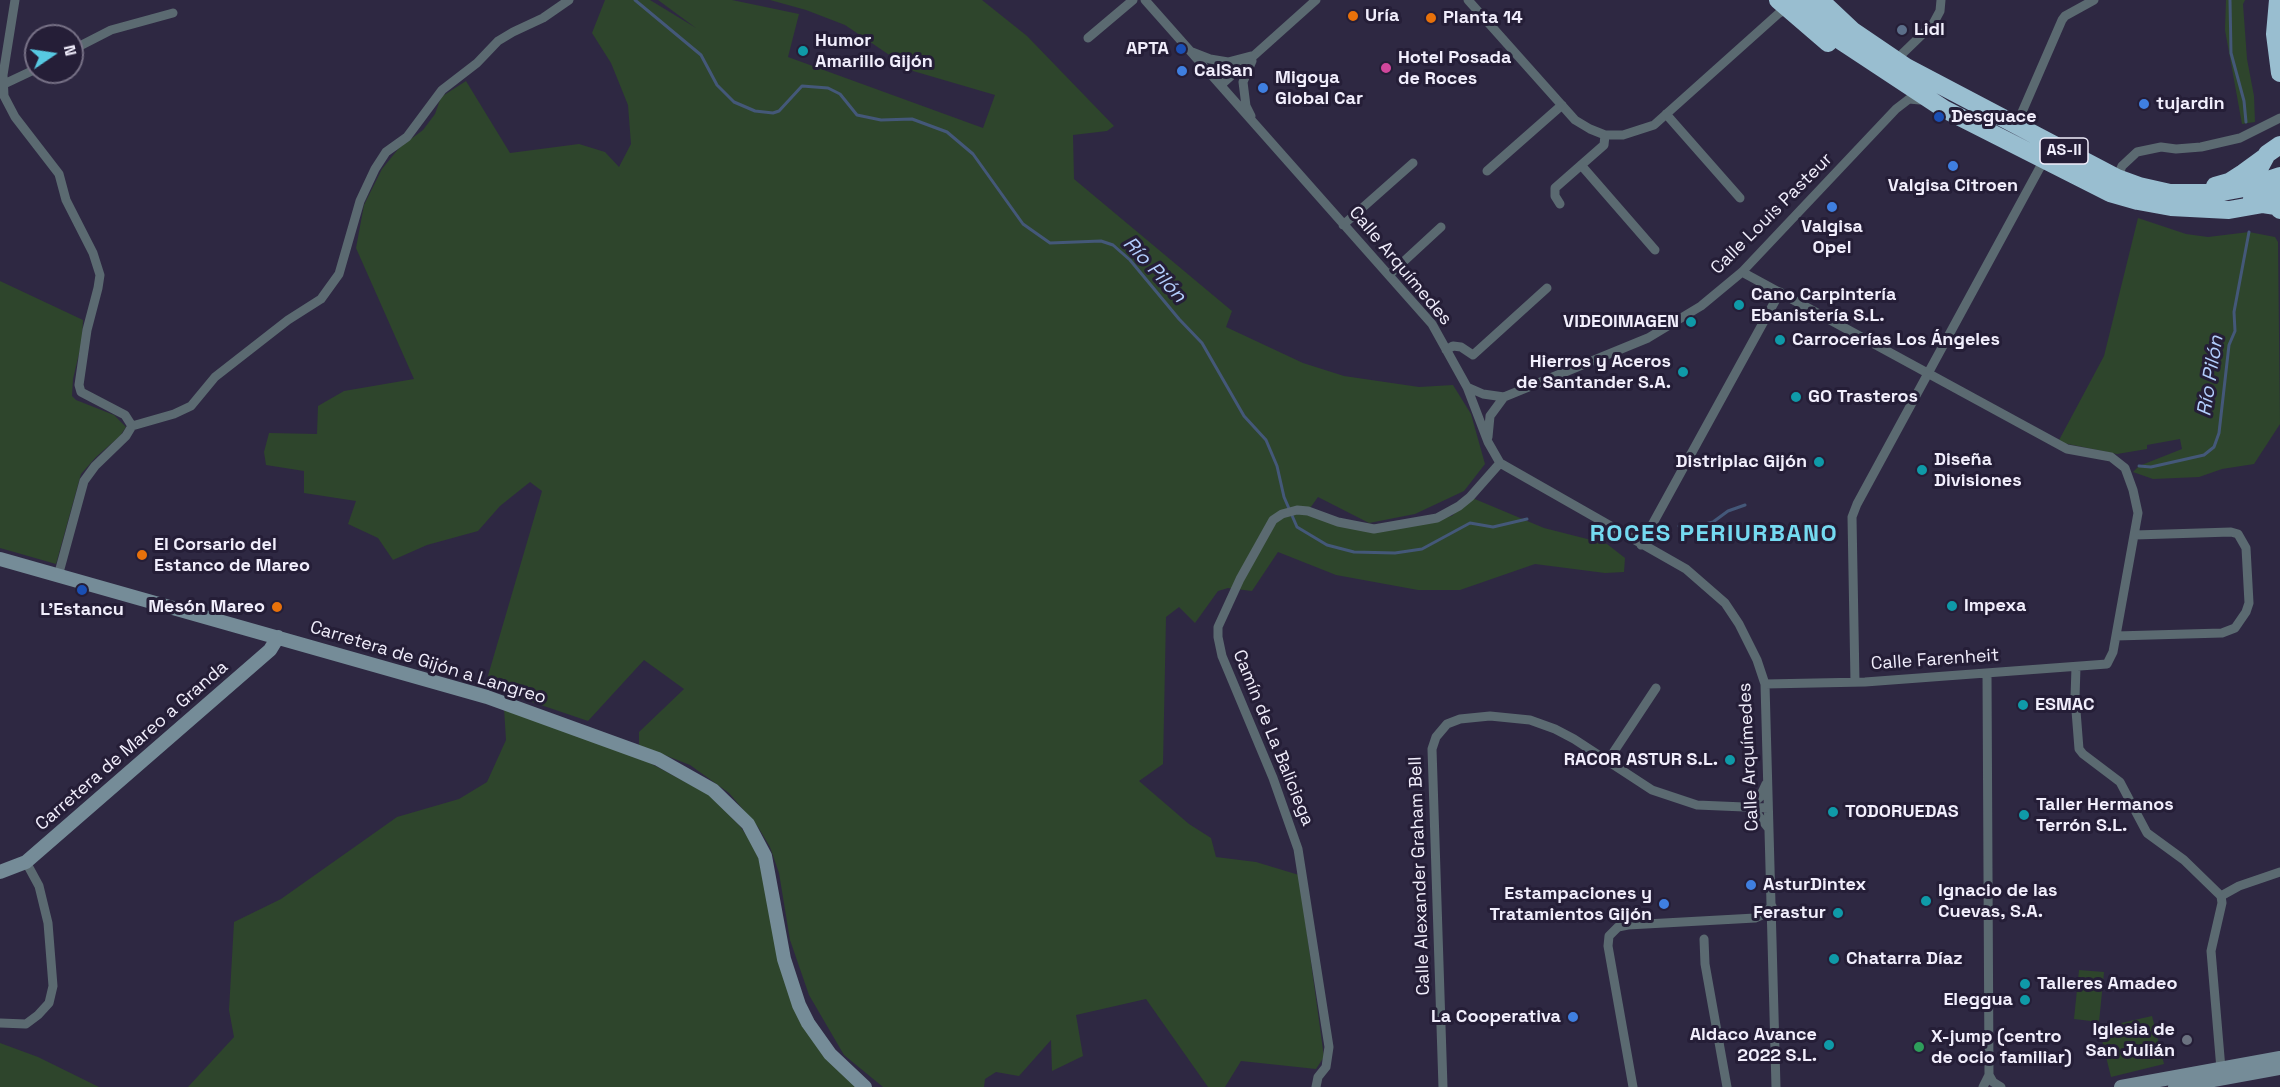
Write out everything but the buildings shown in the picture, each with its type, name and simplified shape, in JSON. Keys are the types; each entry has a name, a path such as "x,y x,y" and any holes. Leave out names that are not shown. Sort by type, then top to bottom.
{"highway":[{"name":"AS-II","path":"1820,0 1853,31 1906,67 2117,178 2183,201 2223,210 2263,204 2273,199 2280,176"},
{"path":"1837,0 1860,22 1962,97"},
{"path":"2278,0 2276,41 2280,73"},
{"name":"AS-II","path":"1788,3 1944,109 2110,193 2138,201 2183,201 2229,192 2273,199"},
{"path":"1788,3 1845,56 1920,100 1944,109"},
{"path":"2273,199 2260,167 2271,152 2280,129"},
{"name":"AS-II","path":"2183,201 2229,182 2271,152"}],"street":[{"path":"15,0 1,86 4,96 15,117 60,174 66,200 93,253 100,275 87,330 79,385 81,393 125,415 132,426"},
{"path":"58,576 84,481 95,466 126,436 132,426 174,414 191,406 215,377 288,321 321,299 339,274 360,201 370,176 386,152 407,137 442,90 469,70 498,41 543,18 569,0"},
{"path":"1088,39 1132,0"},
{"name":"Calle Arquímedes","path":"1145,0 1432,324 1467,387 1488,442 1500,463 1686,569 1725,603 1743,633 1757,660 1765,684 1776,1087"},
{"path":"1221,85 1316,0"},
{"path":"1469,0 1575,120 1605,135 1623,135 1654,125 1788,3"},
{"path":"1902,54 1933,24 1940,11 1941,0"},
{"path":"2016,126 2062,20 2065,16 2094,0"},
{"path":"84,44 111,30 173,13"},
{"path":"1190,51 1210,59 1228,62 1256,54"},
{"path":"1253,123 1246,106 1243,82 1256,54"},
{"path":"1,86 24,75"},
{"name":"Calle Louis Pasteur","path":"1504,397 1648,338 1701,306 1742,272 1896,109 1909,99 1920,100"},
{"path":"1488,171 1562,105"},
{"path":"1666,114 1740,198"},
{"path":"2117,178 2122,166 2137,152 2161,147 2176,149 2201,147 2240,138 2280,118"},
{"path":"1560,204 1555,196 1555,188 1604,145 1605,135"},
{"path":"1855,682 1852,517 2044,160"},
{"path":"1343,225 1413,164"},
{"path":"1581,165 1655,250"},
{"path":"1389,275 1441,227"},
{"path":"1742,272 2067,449 2110,457 2125,468 2138,513 2116,636 2222,633 2235,628 2249,603 2246,548 2238,534 2231,532 2135,535"},
{"path":"1446,350 1453,346 1461,347 1473,355 1547,288"},
{"path":"1641,545 1780,292"},
{"path":"1467,387 1483,394 1504,397 1490,416 1488,442"},
{"name":"Camín de La Baliciega","path":"1316,1087 1318,1077 1326,1067 1329,1047 1298,849 1273,778 1222,656 1218,637 1221,618 1273,520 1282,514 1297,510 1374,529 1437,518 1470,497 1500,463"},
{"name":"Carretera de Gijón a Langreo","path":"0,559 487,697 658,759 713,790 748,825 765,856 784,959 799,1005 808,1023 830,1054 866,1087"},
{"name":"Calle Farenheit","path":"1765,684 1855,682 2107,664 2113,652 2116,636"},
{"name":"Carretera de Mareo a Granda","path":"0,872 26,862 270,650 278,637"},
{"path":"2076,667 2075,698 2079,749 2120,782 2147,833 2184,860 2221,896 2222,903 2211,951 2221,1069"},
{"path":"1983,1087 1989,1075 1987,673"},
{"path":"1607,762 1656,688"},
{"name":"Calle Alexander Graham Bell","path":"1443,1087 1432,749 1436,737 1447,724 1460,718 1490,716 1530,720 1555,729 1652,790 1681,801 1697,805 1768,808"},
{"path":"1767,780 1760,797 1748,807 1769,829"},
{"path":"0,1023 26,1024 49,1003 53,986 48,923 39,886 26,862"},
{"path":"2221,896 2239,886 2280,872"},
{"path":"1634,1087 1608,946 1609,936 1618,927 1628,925 1755,918 1772,906"},
{"path":"1755,918 1773,931"},
{"path":"1704,939 1705,964 1727,1087"},
{"path":"2121,1087 2280,1058"},
{"path":"2175,1087 2207,1085 2280,1068"},
{"path":"1989,1075 1993,1082 2001,1087"}],"green space":[{"path":"605,0 650,0 696,28 658,0 732,0 799,14 788,57 983,128 995,95 913,71 845,25 806,10 770,0 982,0 1027,36 1114,126 1107,131 1073,135 1074,179 1232,311 1226,327 1303,363 1344,376 1419,387 1453,385 1471,414 1485,464 1464,491 1415,514 1369,523 1318,497 1308,511 1367,529 1452,516 1470,497 1544,528 1607,544 1625,558 1624,572 1605,573 1535,564 1460,590 1418,590 1336,575 1278,552 1252,591 1228,588 1218,591 1195,623 1179,607 1166,617 1163,764 1139,781 1189,824 1211,838 1216,857 1256,862 1299,875 1324,1057 1316,1069 1241,1061 1225,1087 1208,1087 1146,999 1076,1015 1083,1056 1052,1071 1051,1040 1019,1076 996,1072 985,1079 984,1087 883,1087 844,1055 809,995 790,940 779,873 770,847 758,827 729,793 690,765 639,745 639,732 684,689 644,660 588,721 485,686 542,491 530,482 500,506 478,531 427,545 393,560 378,538 348,524 356,501 304,493 304,471 266,465 264,452 269,433 317,434 318,406 344,391 414,379 356,248 364,205 382,169 399,148 423,130 435,114 441,97 466,81 510,153 579,144 605,152 619,167 631,144 628,105 611,63 592,33"},
{"path":"2226,0 2245,0 2243,4 2247,59 2254,96 2255,122 2242,124 2225,30"},
{"path":"2138,218 2186,234 2208,237 2249,232 2275,237 2278,242 2280,424 2254,464 2222,469 2199,477 2153,479 2133,472 2139,466 2182,449 2180,439 2147,445 2147,449 2117,454 2058,442 2104,356"},
{"path":"0,281 83,320 82,341 73,379 72,396 76,400 114,415 126,427 120,436 81,474 56,564 0,548"},
{"path":"504,708 648,762 708,794 740,826 760,861 788,992 858,1087 188,1087 234,1037 229,1010 234,922 281,899 397,817 459,799 487,782 506,740"},
{"path":"2079,970 2104,972 2099,1022 2074,1019"},
{"path":"2152,1016 2164,1064 2111,1077 2099,1028"},
{"path":"0,1043 38,1057 99,1087 0,1087"}],"waterway":[{"name":"Río Pilón","path":"635,0 701,55 717,85 734,102 755,111 773,113 779,111 802,86 828,88 840,94 857,115 881,120 912,119 947,132 973,154 1023,224 1050,243 1101,241 1113,245 1130,260 1202,343 1244,416 1266,440 1277,466 1284,497 1297,527 1327,545 1354,552 1395,553 1422,549 1470,523 1493,527 1527,519"},
{"name":"Río Pilón","path":"2230,0 2231,53 2244,101 2246,122"},
{"name":"Río Pilón","path":"2139,466 2151,467 2204,455 2214,447 2219,433 2229,345 2235,331 2234,312 2249,232"},
{"name":"Río Pilón","path":"1679,526 1697,526 1713,522 1728,511 1745,505"}],"place":[{"name":"Uría","path":"1353,16"},
{"name":"Planta 14","path":"1431,18"},
{"name":"Lidl","path":"1902,30"},
{"name":"APTA","path":"1181,49"},
{"name":"Humor Amarillo Gijón","path":"803,51"},
{"name":"Hotel Posada de Roces","path":"1386,68"},
{"name":"CalSan","path":"1182,71"},
{"name":"Migoya Global Car","path":"1263,88"},
{"name":"tujardin","path":"2144,104"},
{"name":"Desguace","path":"1939,117"},
{"name":"Valgisa Citroen","path":"1953,166"},
{"name":"Valgisa Opel","path":"1832,207"},
{"name":"Cano Carpintería Ebanistería S.L.","path":"1739,305"},
{"name":"VIDEOIMAGEN","path":"1691,322"},
{"name":"Carrocerías Los Ángeles","path":"1780,340"},
{"name":"Hierros y Aceros de Santander S.A.","path":"1683,372"},
{"name":"GO Trasteros","path":"1796,397"},
{"name":"Distriplac Gijón","path":"1819,462"},
{"name":"Diseña Divisiones","path":"1922,470"},
{"name":"El Corsario del Estanco de Mareo","path":"142,555"},
{"name":"L'Estancu","path":"82,590"},
{"name":"Impexa","path":"1952,606"},
{"name":"Mesón Mareo","path":"277,607"},
{"name":"ESMAC","path":"2023,705"},
{"name":"RACOR ASTUR S.L.","path":"1730,760"},
{"name":"TODORUEDAS","path":"1833,812"},
{"name":"Taller Hermanos Terrón S.L.","path":"2024,815"},
{"name":"AsturDintex","path":"1751,885"},
{"name":"Ignacio de las Cuevas, S.A.","path":"1926,901"},
{"name":"Estampaciones y Tratamientos Gijón","path":"1664,904"},
{"name":"Ferastur","path":"1838,913"},
{"name":"Chatarra Díaz","path":"1834,959"},
{"name":"Talleres Amadeo","path":"2025,984"},
{"name":"Eleggua","path":"2025,1000"},
{"name":"La Cooperativa","path":"1573,1017"},
{"name":"Iglesia de San Julián","path":"2187,1040"},
{"name":"Aldaco Avance 2022 S.L.","path":"1829,1045"},
{"name":"X-jump (centro de ocio familiar)","path":"1919,1047"}],"district":[{"name":"ROCES PERIURBANO","path":"1714,534"}]}
